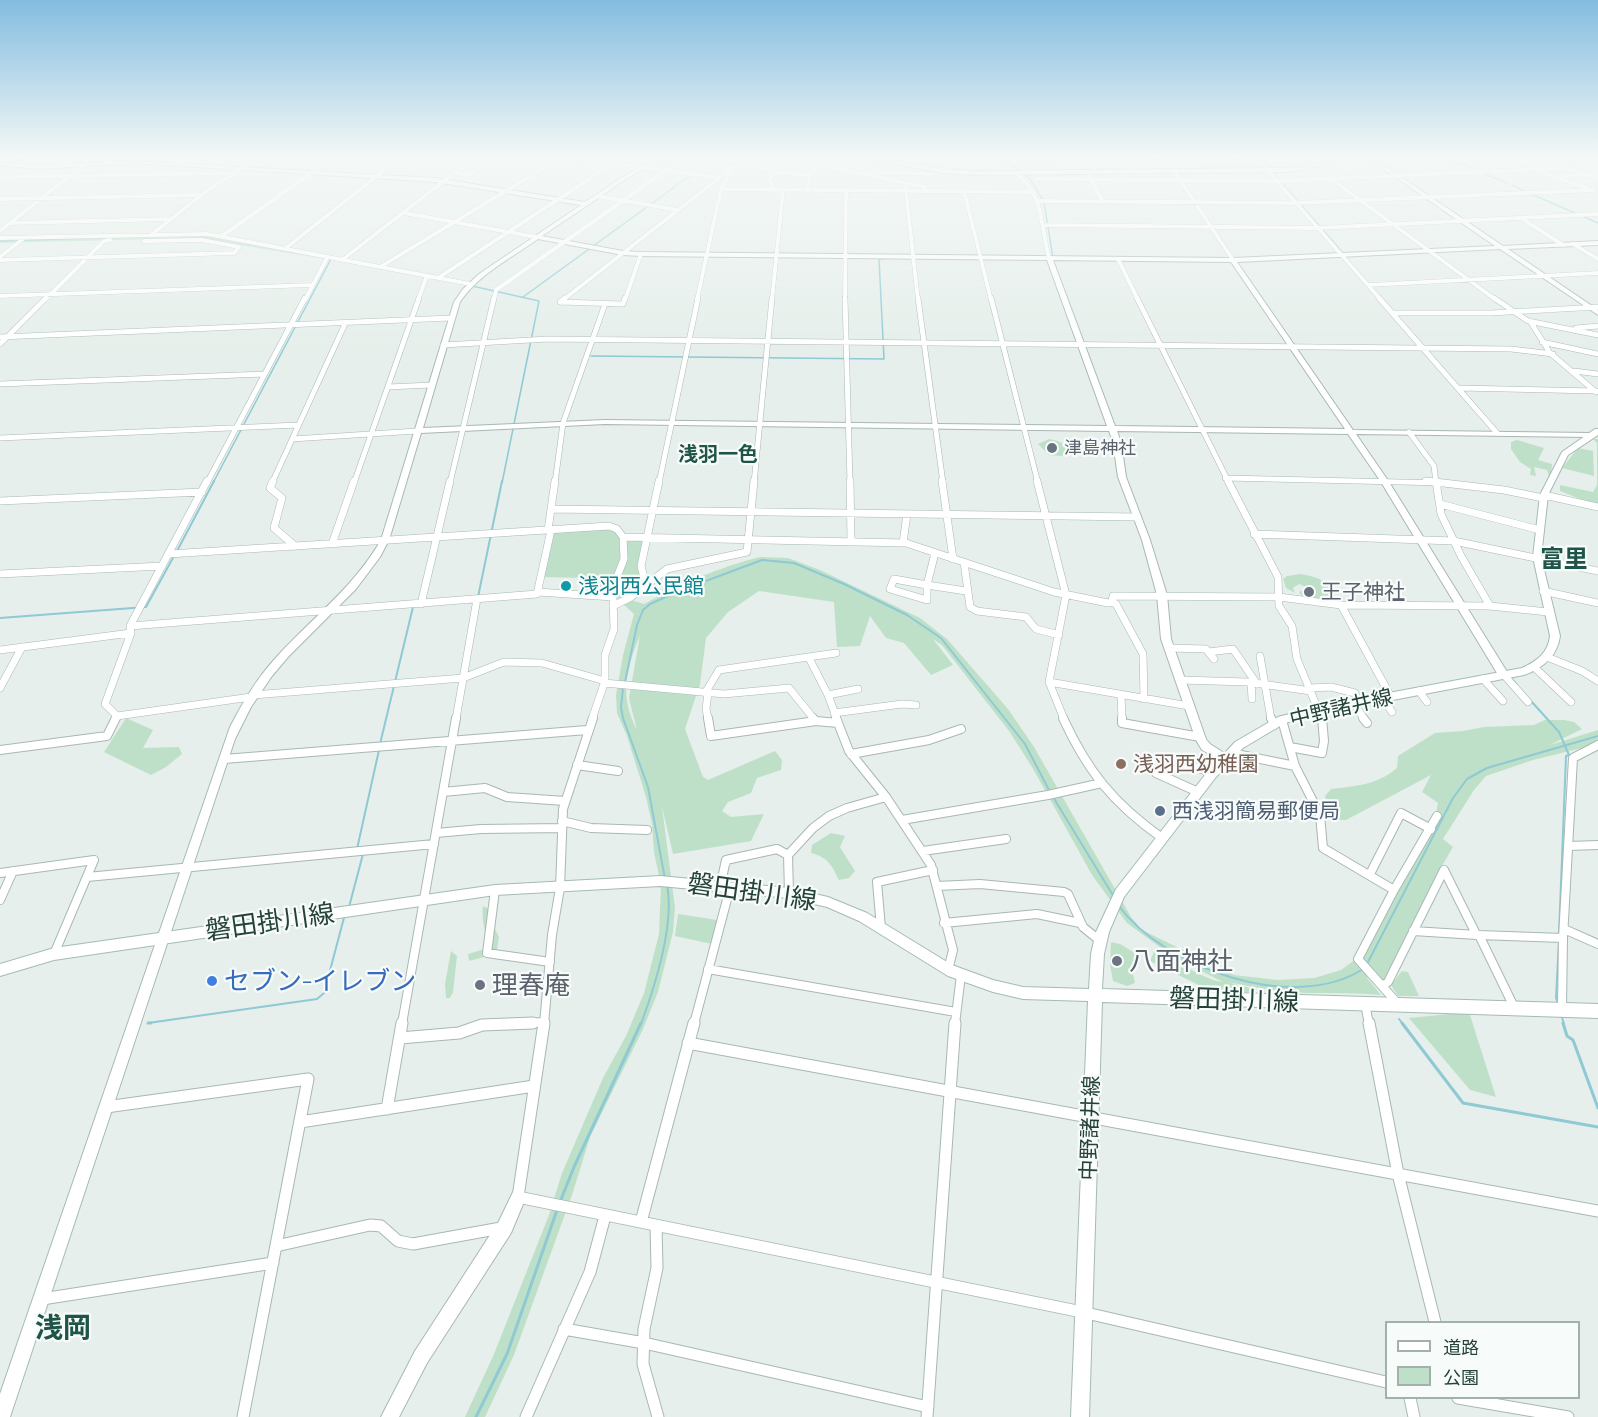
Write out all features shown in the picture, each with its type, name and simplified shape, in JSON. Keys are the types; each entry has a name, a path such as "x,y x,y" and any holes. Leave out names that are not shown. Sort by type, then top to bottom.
{"street":[{"path":"0,231 11,223"},
{"path":"148,237 166,223"},
{"path":"222,236 240,223"},
{"path":"286,248 318,223"},
{"path":"342,260 391,223"},
{"path":"380,267 452,223"},
{"path":"460,223 622,253 641,254 1233,260 1598,243"},
{"path":"438,278 522,223"},
{"path":"1,1417 238,721 252,696 285,654 367,571 385,540 457,302 470,284 557,223"},
{"path":"421,604 496,291 592,223"},
{"path":"641,254 623,304 560,302 661,223"},
{"path":"646,585 640,571 714,223"},
{"path":"613,606 667,569 747,552 779,223"},
{"path":"845,223 847,425 851,541"},
{"path":"908,223 953,559"},
{"path":"972,223 1066,595 1049,682 1071,737 1102,783 1113,798 1130,814 1162,838"},
{"path":"1208,223 1385,482 1504,675 1528,702"},
{"path":"1314,223 1497,433"},
{"path":"1391,223 1513,312 1530,321 1598,335"},
{"path":"1294,766 1228,756 1206,747 1200,736 1169,648 1165,632 1162,595 1122,477 1118,446 1049,258 1044,242 1043,225 1318,228 1426,223"},
{"path":"1467,223 1598,313"},
{"path":"1529,223 1563,244"},
{"path":"0,238 116,238 197,233 470,284"},
{"path":"0,259 234,253 239,247 202,240 148,237"},
{"path":"0,259 23,238"},
{"path":"0,344 104,241 116,238"},
{"path":"1573,244 1598,259"},
{"path":"1118,259 1225,478 1278,577 1279,606 1292,626 1297,659 1322,715 1324,741 1322,753 1290,747"},
{"path":"117,716 105,704 131,630 162,566 326,260"},
{"path":"1368,285 1598,273"},
{"path":"332,543 426,278 429,276"},
{"path":"0,296 312,285"},
{"path":"538,592 549,530 563,423 605,304"},
{"path":"1393,313 1513,312 1598,307"},
{"path":"0,337 451,318"},
{"path":"1530,321 1542,342 1553,354 1597,392"},
{"path":"295,546 274,528 282,498 270,488 345,324"},
{"path":"1567,328 1598,326"},
{"path":"443,345 593,340 1511,349 1553,354"},
{"path":"1542,342 1598,354"},
{"path":"1572,371 1598,374"},
{"path":"0,384 265,374"},
{"path":"388,387 431,385"},
{"path":"1460,388 1597,392"},
{"path":"292,439 563,423 1594,433"},
{"path":"0,438 298,425"},
{"path":"1408,432 1434,466 1441,514 1490,606"},
{"path":"1594,433 1565,454 1543,496 1536,557 1555,636 1554,647 1547,657 1582,671 1598,681"},
{"path":"1225,478 1435,482 1543,496 1598,507"},
{"path":"0,501 202,492"},
{"path":"1440,504 1540,531"},
{"path":"551,509 1137,517"},
{"path":"903,543 907,514"},
{"path":"169,554 609,526 617,529 623,537 626,548 619,577 610,595"},
{"path":"1254,534 1454,541 1598,572"},
{"path":"623,537 903,543 1066,595 1112,602 1116,604 1143,654 1144,699"},
{"path":"935,553 927,586 927,600 890,590 894,579 927,586 966,591"},
{"path":"964,562 966,591 970,607 977,611 1026,617 1036,629 1059,635"},
{"path":"0,574 162,566"},
{"path":"1543,591 1598,603"},
{"path":"0,650 131,630 538,592 610,595"},
{"path":"390,1417 421,1357 505,1227 518,1197 545,1022 555,909 560,888 565,801 604,682 605,655 614,629 613,597 610,595"},
{"path":"1112,602 1113,596 1279,597 1341,605 1490,606 1548,612"},
{"path":"387,1109 477,599"},
{"path":"1341,605 1387,697 1392,712"},
{"path":"0,688 22,647"},
{"path":"1169,648 1206,649 1214,659"},
{"path":"1209,652 1233,649 1258,684 1271,719 1278,723 1290,747 1294,766 1320,815 1323,848 1394,890"},
{"path":"836,653 718,670 707,693 706,709 711,736 816,722 838,723"},
{"path":"1252,699 1258,684 1260,656"},
{"path":"809,657 828,695 850,754 886,797 923,851 933,870 944,923 953,950 948,970"},
{"name":"中野諸井線","path":"1080,1417 1082,1312 1099,940 1108,914 1120,893 1228,756 1239,745 1278,723 1319,710 1504,675 1534,667 1547,657"},
{"path":"117,716 252,696 463,678 504,662 542,663 615,686 707,693 789,688 816,722"},
{"path":"1534,667 1571,702"},
{"path":"1484,679 1503,701"},
{"path":"1180,680 1258,684 1310,690 1331,687 1355,693 1356,703 1368,723"},
{"path":"1049,682 1189,706"},
{"path":"828,695 858,689"},
{"path":"1419,691 1427,702"},
{"path":"1121,695 1122,723 1200,736"},
{"path":"834,713 902,704 916,705"},
{"path":"0,750 107,736 117,716"},
{"path":"850,754 929,740 961,729"},
{"path":"224,759 587,730"},
{"path":"1562,1008 1563,934 1573,758 1598,745"},
{"path":"1167,762 1203,769 1212,774"},
{"path":"577,765 618,771"},
{"path":"1156,773 1198,792"},
{"path":"902,820 1048,795 1102,783"},
{"path":"443,792 485,788 507,796 565,801"},
{"path":"789,893 788,855 823,820 852,806 886,797"},
{"path":"1370,874 1401,813 1431,829"},
{"path":"1399,1005 1358,959 1394,890 1437,816"},
{"path":"436,833 562,824 591,828 647,830"},
{"path":"923,851 1006,839"},
{"path":"87,877 434,844"},
{"path":"1568,846 1598,845"},
{"path":"642,1222 708,969 725,887 726,860 777,849 788,855"},
{"path":"0,873 94,860 54,954"},
{"path":"881,928 877,882 933,870"},
{"path":"1382,986 1388,982 1443,870 1514,1007"},
{"path":"0,900 13,871"},
{"name":"磐田掛川線","path":"0,969 54,954 495,890 660,881 789,893 834,904 881,928 948,970 1023,993 1562,1008 1598,1011"},
{"path":"937,886 980,884 1064,892 1068,894 1080,923 1088,935 1099,940"},
{"path":"495,890 487,953 550,962"},
{"path":"944,923 1037,914 1080,923"},
{"path":"1413,931 1477,935 1563,934 1598,944"},
{"path":"708,969 956,1012"},
{"path":"564,1329 644,1343 927,1412 956,1012 961,975"},
{"path":"1365,1004 1398,1174 1434,1321"},
{"path":"400,1038 459,1033 482,1025 545,1022"},
{"path":"688,1043 1598,1211"},
{"path":"106,1107 308,1079 243,1417"},
{"path":"300,1122 534,1086"},
{"path":"518,1197 1082,1312 1385,1382"},
{"path":"526,1417 590,1272 605,1216"},
{"path":"276,1246 370,1225 381,1226 398,1241 413,1244 505,1227"},
{"path":"656,1226 657,1268 644,1329 643,1364 658,1417"},
{"path":"42,1299 273,1263"},
{"path":"1410,1399 1414,1417"},
{"path":"1464,1399 1568,1417"}],"green space":[{"path":"207,234 333,260 196,238 0,243 0,238"},
{"path":"1049,439 1065,446 1066,452 1062,456 1049,455 1038,444"},
{"path":"1593,439 1598,439 1598,506 1560,491 1560,485 1593,492 1597,485 1597,443"},
{"path":"1517,440 1544,448 1538,460 1552,464 1551,475 1549,476 1547,470 1534,467 1536,476 1530,475 1531,469 1520,462 1511,449 1511,442"},
{"path":"1578,448 1593,451 1594,476 1562,468"},
{"path":"612,528 623,537 646,537 640,571 646,585 621,600 610,595 585,594 590,578 541,577 550,531"},
{"path":"760,557 788,558 820,570 920,618 947,639 1008,709 1034,747 1131,917 1142,930 1234,975 1277,980 1314,978 1341,970 1360,956 1435,819 1438,803 1422,792 1431,775 1346,820 1331,820 1325,796 1331,789 1366,784 1382,778 1397,768 1398,756 1435,733 1484,727 1534,725 1545,720 1564,720 1574,722 1582,729 1550,745 1598,730 1598,744 1533,760 1486,776 1474,790 1443,839 1453,847 1439,871 1386,984 1371,971 1367,978 1381,995 1296,992 1227,982 1254,989 1256,992 1213,992 1150,961 1156,947 1197,973 1223,982 1172,956 1127,923 1092,875 1032,767 1009,731 942,645 933,639 953,665 931,675 904,643 886,638 870,616 860,646 837,647 834,602 759,591 728,612 706,638 700,684 685,729 703,777 708,780 775,751 782,760 781,770 757,778 751,793 728,802 722,811 731,817 764,814 751,841 673,854 662,807 675,908 673,932 658,992 643,1029 590,1137 573,1192 514,1355 485,1417 465,1417 494,1354 549,1215 562,1173 603,1078 626,1036 644,993 659,934 661,885 654,852 652,824 627,736 617,713 616,695 623,655 634,614 623,604 631,600 644,604 700,577","holes":["640,635 629,698 637,730 628,705 626,683"]},
{"path":"1301,574 1326,583 1333,597 1327,601 1315,601 1303,598 1299,592 1308,588 1299,584 1293,588 1295,593 1286,588 1283,579 1287,576"},
{"path":"126,718 153,730 143,748 179,747 182,754 151,775 104,752"},
{"path":"831,833 845,836 840,847 855,871 849,878 839,880 829,863 822,857 811,853 812,845"},
{"path":"483,906 489,909 492,924 499,937 496,954 469,961 468,954 488,948"},
{"path":"678,914 717,920 712,944 675,936"},
{"path":"1111,942 1120,944 1140,956 1133,974 1135,983 1127,986 1113,981 1110,965"},
{"path":"451,951 457,956 453,992 450,998 446,998 445,984"},
{"path":"1402,971 1408,972 1419,996 1398,996 1391,985"},
{"path":"1469,1012 1496,1097 1470,1090 1409,1018"}],"waterway":[{"path":"523,297 625,223"},
{"path":"1047,223 1053,258"},
{"path":"1317,223 1343,253"},
{"path":"0,241 129,237"},
{"path":"591,356 884,359 879,259 893,258"},
{"path":"213,483 331,259"},
{"path":"472,286 539,301 502,483"},
{"path":"177,551 214,481"},
{"path":"478,597 502,481"},
{"path":"0,618 146,607 174,556"},
{"path":"625,682 637,625 643,610 650,604 762,560 794,563 844,584 907,615 941,638 1025,744 1050,792"},
{"path":"380,744 413,607"},
{"path":"1512,679 1517,685"},
{"path":"623,688 621,707 623,718 648,787 665,879"},
{"path":"1531,701 1559,732 1565,746"},
{"path":"1565,746 1598,736"},
{"path":"1367,964 1453,798 1467,779 1487,768 1565,746"},
{"path":"1559,934 1566,756 1569,755 1565,746"},
{"path":"357,849 379,750"},
{"path":"1053,797 1114,897"},
{"path":"349,907 363,854"},
{"path":"641,1024 666,937 669,901 667,885"},
{"path":"1118,905 1139,928 1166,948 1197,965 1232,978 1267,985 1302,987 1334,982 1363,969"},
{"path":"151,1023 148,1023 317,999 324,993 345,914"},
{"path":"1559,940 1556,998 1559,1006"},
{"path":"1561,1014 1564,1024"},
{"path":"1399,1019 1403,1024"},
{"path":"560,1202 641,1023"},
{"path":"1402,1023 1463,1103 1598,1127"},
{"path":"1563,1023 1567,1036 1573,1040 1598,1108"},
{"path":"476,1417 507,1354 557,1210"}],"place":[{"name":"津島神社","path":"1052,448"},
{"name":"浅羽西公民館","path":"566,586"},
{"name":"王子神社","path":"1309,592"},
{"name":"浅羽西幼稚園","path":"1121,764"},
{"name":"西浅羽簡易郵便局","path":"1160,811"},
{"name":"八面神社","path":"1117,961"},
{"name":"セブン-イレブン","path":"212,981"},
{"name":"理春庵","path":"480,985"}],"district":[{"name":"浅羽一色","path":"718,454"},
{"name":"富里","path":"1564,559"},
{"name":"浅岡","path":"63,1328"}]}
